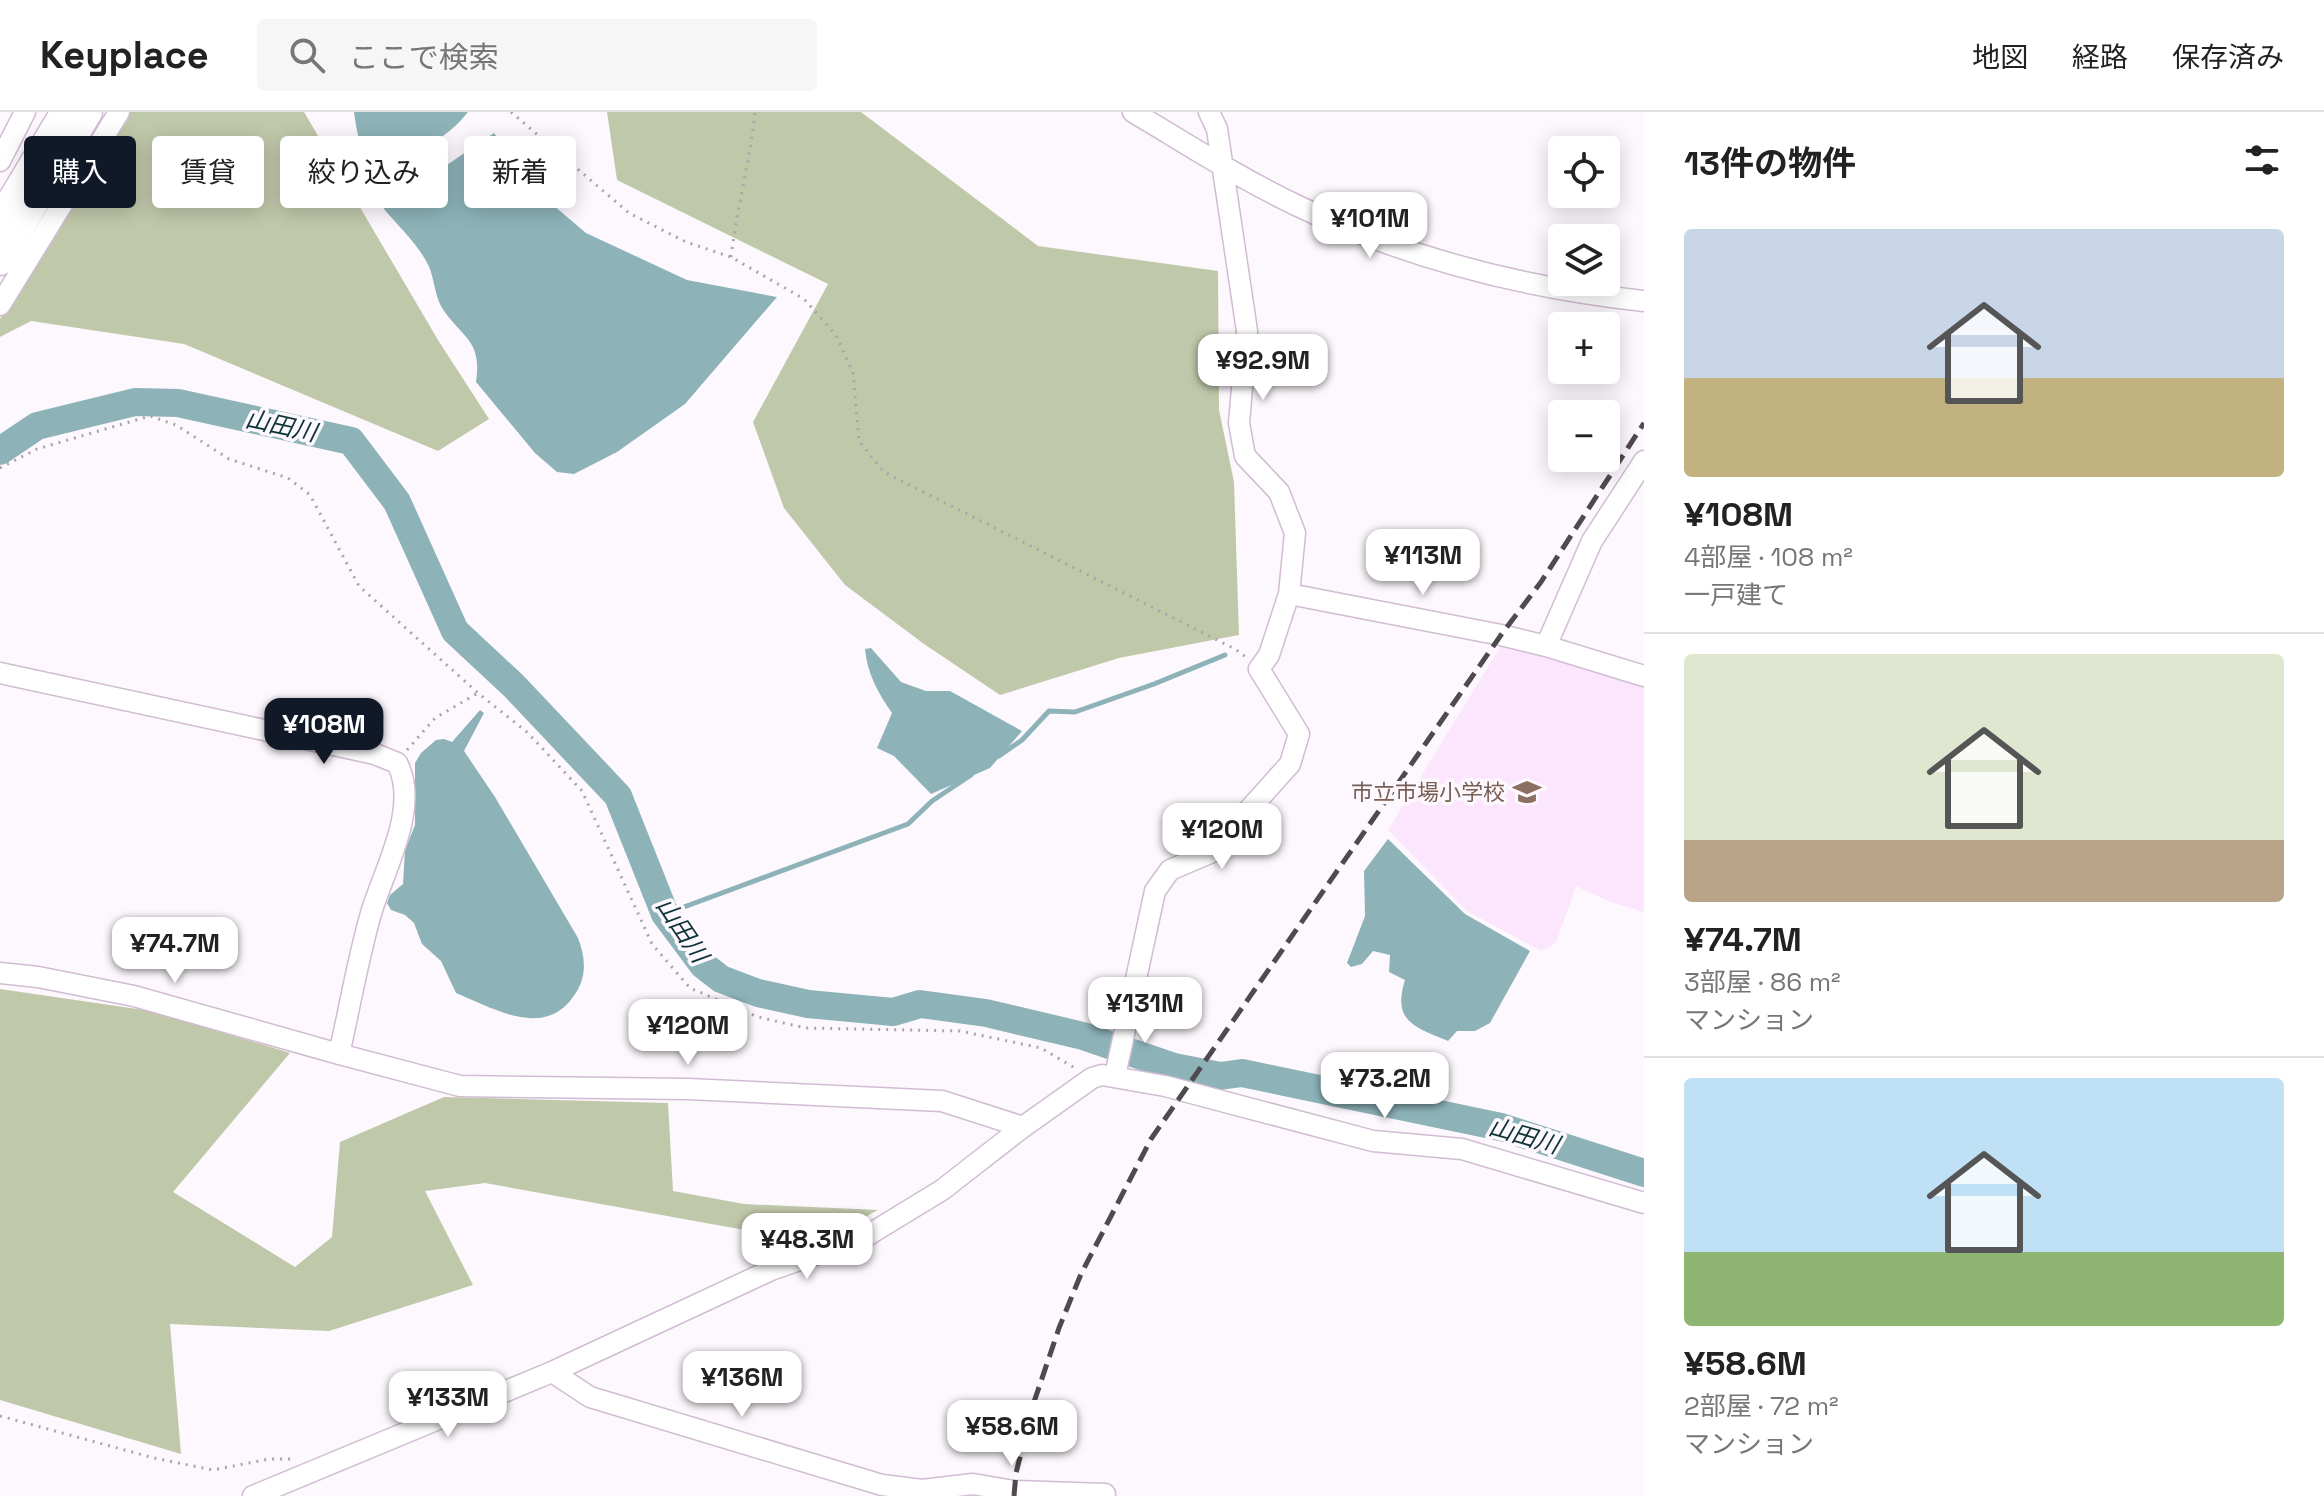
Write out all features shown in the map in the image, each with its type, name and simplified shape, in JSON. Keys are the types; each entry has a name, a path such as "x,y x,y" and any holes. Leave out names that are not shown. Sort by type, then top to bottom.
{"highway":[{"path":"0,185 47,112"},
{"path":"0,220 65,112"},
{"path":"6,273 88,112"}],"street":[{"path":"0,161 25,112"},
{"path":"0,305 6,273 119,112"},
{"path":"1133,112 1297,206 1369,236 1437,260 1539,286 1585,295 1644,301"},
{"path":"1115,1076 1155,891 1170,870 1210,853 1290,764 1299,734 1259,669 1269,655 1289,594 1295,533 1279,492 1245,456 1239,423 1247,331 1217,129 1209,112"},
{"path":"1546,646 1592,541 1644,461"},
{"path":"1289,594 1546,646 1644,676"},
{"path":"0,673 375,754 397,763 404,778 399,839 372,909 339,1054"},
{"path":"0,973 38,977 134,996 460,1086 702,1090 942,1101 1023,1127"},
{"path":"253,1496 552,1372 771,1270 865,1237 942,1190 1092,1078 1115,1076 1180,1090 1373,1141 1462,1149 1644,1203"},
{"path":"552,1372 590,1397 882,1485 922,1490 973,1484 1014,1491 1105,1494"}],"path":[{"path":"511,112 629,213 686,242 731,257 804,299 836,335 853,373 859,441 884,472 1066,561 1235,649 1259,669"},
{"path":"731,257 755,112"},
{"path":"0,468 37,449 150,416 176,425 229,459 288,478 310,495 359,586 478,693 528,733 582,791 652,944 690,988 758,1017 806,1028 960,1031 1041,1048 1092,1078"},
{"path":"397,763 435,718 478,693"},
{"path":"0,1416 154,1458 213,1470 269,1459 294,1459"}],"shaded area":[{"name":"市立市場小学校","path":"1502,644 1644,681 1644,912 1608,901 1576,886 1556,943 1541,951 1467,911 1388,830"}],"green space":[{"path":"124,112 304,112 318,136 280,136 280,208 360,208 438,340 489,419 438,451 184,344 31,321 0,337 0,319 66,208 136,208 136,136 110,136"},
{"path":"607,112 861,112 1038,246 1218,271 1219,410 1234,482 1239,635 1119,658 1000,695 845,585 784,508 753,422 828,284 617,180"},
{"path":"0,989 151,1011 290,1053 173,1192 295,1267 332,1237 340,1142 444,1097 668,1103 673,1191 744,1204 878,1210 817,1243 485,1183 425,1191 473,1285 329,1331 170,1324 181,1454 0,1400"}],"water":[{"path":"354,112 468,112 442,136 359,136"},
{"path":"464,153 464,208 557,208 586,233 687,280 777,297 685,404 617,452 574,474 557,472 535,453 476,382 474,349 441,306 430,269 421,253 384,209 448,208 448,164"},
{"path":"871,648 901,682 926,691 950,691 1022,731 990,768 931,794 894,756 877,748 892,713 871,675 865,649"},
{"path":"480,710 484,713 464,751 495,797 578,938 582,951 584,972 580,985 565,1006 552,1015 521,1017 456,993 441,961 422,944 414,923 405,915 391,910 387,903 390,895 403,884 405,850 415,825 415,763 436,740 452,742"},
{"path":"1388,839 1465,914 1530,951 1490,1023 1475,1031 1457,1031 1448,1041 1409,1021 1401,1005 1405,980 1389,972 1390,955 1373,951 1362,964 1351,967 1347,963 1365,916 1364,871"}],"waterway":[{"name":"山田川","path":"0,451 37,426 135,402 178,403 351,441 397,502 455,631 514,686 618,796 665,914 703,965 721,979 758,993 808,1004 893,1012 920,1004 986,1013 1083,1036 1174,1067 1220,1076 1242,1073 1501,1127 1644,1173"},
{"path":"999,756 1022,740 1049,711 1075,712 1225,655"},
{"path":"665,914 908,824 932,801 971,775"}],"railway":[{"path":"1014,1496 1016,1473 1034,1402 1059,1328 1081,1274 1151,1139 1541,582 1644,423"}],"place":[{"name":"市立市場小学校","path":"1527,792"}]}
